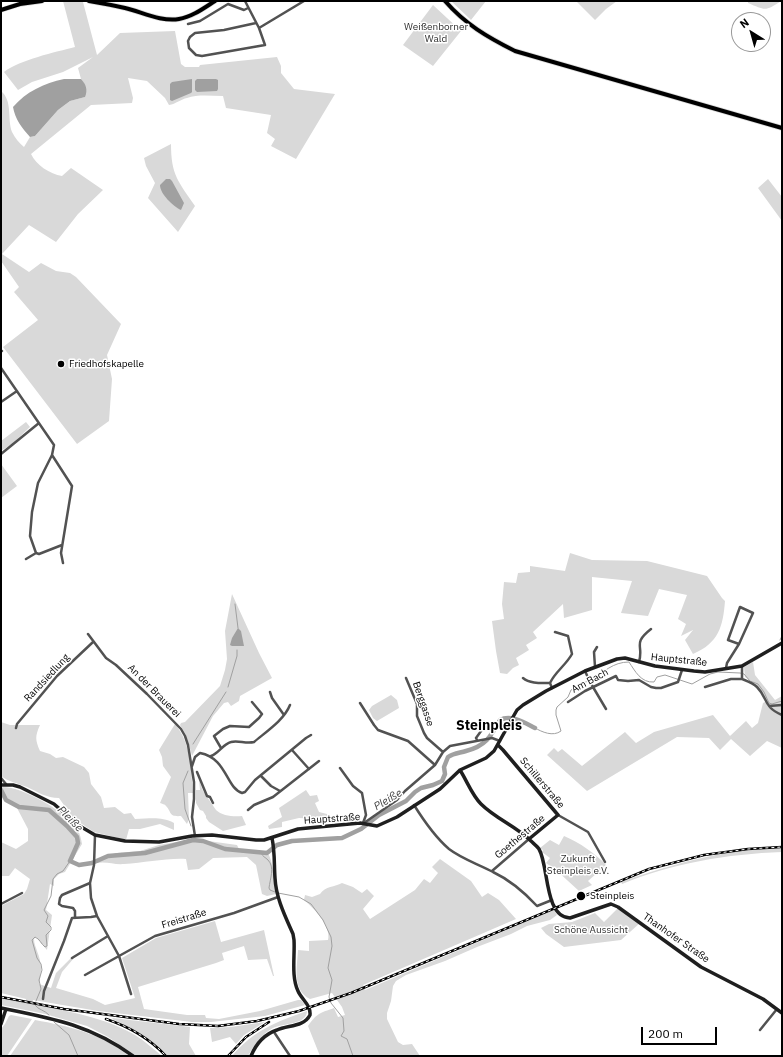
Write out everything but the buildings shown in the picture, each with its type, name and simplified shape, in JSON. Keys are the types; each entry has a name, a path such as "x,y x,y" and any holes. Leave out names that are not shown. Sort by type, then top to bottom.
{"main road":[{"path":"1,10 28,2 42,1"},
{"path":"89,1 121,7 160,18 178,19 192,15 215,1"},
{"path":"445,1 469,25 488,38 515,51 782,128"},
{"name":"Hauptstraße","path":"3,785 20,787 54,804 78,825 95,835 144,842 159,842 195,836 219,836 256,840 272,838 298,829 360,823 370,826 377,826 385,824 446,784 460,770 486,758 499,745 517,710 529,701 585,671 622,658 655,666 705,672 726,668 742,668 782,643"},
{"name":"Schillerstraße","path":"499,745 558,815"},
{"path":"460,770 480,803 520,830 539,850 552,900"},
{"name":"Goethestraße","path":"529,840 558,815"},
{"path":"251,1056 258,1044 267,1035 274,1031 304,1023 309,1018 310,1010 299,994 296,985 293,934 277,894 272,838"},
{"name":"Thanhofer Straße","path":"552,900 557,912 563,917 570,918 611,904 618,906 701,967 763,999 782,1013"},
{"path":"1,1008 58,1020 83,1028 106,1038 133,1056"},
{"path":"1,1024 6,1009"},
{"path":"1,1014 3,1019"}],"street":[{"path":"244,1 259,28 265,45 202,56 196,55 189,48 188,41 195,33 224,30 256,23"},
{"path":"259,28 304,1"},
{"path":"188,24 200,21 228,4 244,10 248,8"},
{"path":"1,368 54,445 52,454 38,483 32,512 30,536 36,553"},
{"path":"1,402 17,391"},
{"path":"1,454 39,423"},
{"path":"52,454 72,486 61,553 63,563"},
{"path":"26,559 36,553 39,554 62,545"},
{"path":"726,668 727,663 739,644 753,613 740,608 728,640 739,644"},
{"path":"638,662 640,659 639,641 641,637 651,629"},
{"path":"550,683 572,654 568,636 554,632"},
{"name":"An der Brauerei","path":"88,634 106,658 148,694 186,736 193,774 194,799 192,817 195,836"},
{"name":"Randsiedlung","path":"16,728 17,724 57,676 93,642"},
{"path":"595,668 594,652 597,647"},
{"path":"742,668 742,679"},
{"name":"Am Bach","path":"568,702 593,687 616,676 618,680 639,680 651,687 661,688 678,682 682,670"},
{"path":"585,671 589,681 606,709"},
{"name":"Berggasse","path":"406,678 417,704 418,716 424,733 427,738 443,752"},
{"path":"523,678 526,681 550,683"},
{"path":"705,687 731,679 742,679 757,687 768,706 772,710 782,715"},
{"path":"550,683 552,688"},
{"path":"270,692 272,698 284,715"},
{"path":"221,748 214,736 230,726 249,726 262,714 252,702"},
{"path":"360,703 378,730 408,741 435,765"},
{"path":"211,756 229,742 254,742 276,724 290,705"},
{"path":"768,706 782,705"},
{"path":"477,740 476,738 484,727 484,722"},
{"path":"192,768 198,754 200,753 211,756 222,767 238,792 242,793 292,750 312,736"},
{"path":"364,824 392,805 405,790 435,765 443,752 450,746 492,738 499,745"},
{"path":"292,750 309,769"},
{"path":"248,810 254,805 273,797 319,761"},
{"path":"340,768 353,786 362,793 366,815 364,824"},
{"path":"193,774 197,773 207,796 210,797 213,803"},
{"path":"261,776 271,786 280,791"},
{"path":"1,778 3,785"},
{"path":"414,805 426,823 446,846 468,861 492,871 519,889 537,906 552,900"},
{"name":"Schillerstraße","path":"558,815 588,832 606,862"},
{"path":"95,835 95,859 90,883 90,898 97,916 119,956 131,994"},
{"name":"Goethestraße","path":"492,871 529,840"},
{"path":"75,918 75,911 73,908 59,904 60,898 62,895 90,883"},
{"path":"1,904 22,893"},
{"name":"Freistraße","path":"85,976 154,936 234,913 277,894"},
{"path":"43,999 44,991 72,918 97,916"},
{"path":"72,958 108,936"},
{"path":"760,1030 776,1009"},
{"path":"274,1031 290,1056"}],"green space":[{"path":"63,1 83,2 97,55 120,33 175,31 181,64 185,67 199,67 200,65 277,57 281,66 281,73 294,89 335,94 296,159 271,146 275,139 267,133 271,115 226,108 223,96 196,96 169,105 165,98 147,81 128,78 133,98 132,103 91,105 31,154 36,162 48,171 62,176 71,168 103,190 78,214 56,242 29,225 2,254 29,272 41,263 56,271 70,273 76,277 121,324 107,355 112,379 109,421 77,444 3,347 38,320 14,292 19,287 1,261 1,91 7,100 12,132 24,147 30,137 35,136 58,110 70,101 85,97 84,83 81,79 78,68 93,57 63,72 32,82 18,90 4,72 28,60 75,47"},
{"name":"Weißenborner Wald","path":"451,1 486,1 471,20"},
{"path":"576,1 617,1 595,20"},
{"path":"748,1 781,1 765,9 748,3"},
{"name":"Weißenborner Wald","path":"433,5 461,31 433,66 403,45"},
{"path":"171,144 171,155 174,171 180,184 195,206 178,232 148,198 155,183 146,166 144,158"},
{"path":"768,179 782,197 782,221 758,188"},
{"path":"26,422 30,427 12,444 1,451 1,441"},
{"path":"1,464 17,486 1,498"},
{"path":"570,553 592,560 647,561 707,576 725,601 723,618 718,633 709,645 693,654 685,640 693,630 681,636 686,624 678,619 687,595 659,589 648,616 621,613 632,581 592,577 592,610 564,618 563,604 533,632 537,638 526,645 529,650 516,658 519,665 507,674 500,673 492,621 504,619 502,604 504,582 516,583 518,573 530,572 530,566 565,571"},
{"path":"232,594 272,678 240,696 239,701 231,706 228,702 224,703 213,716 192,756 186,736 180,725 181,723 185,722 220,686 227,659 225,631"},
{"path":"753,662 755,675 775,700 782,696 782,748 767,741 750,756 731,739 720,750 709,738 677,737 587,791 547,755 554,748 558,752 562,749 582,766 625,732 636,743 654,732 713,715 730,736 746,721 752,728 758,723 763,703 767,701 754,683 745,677 744,667"},
{"path":"391,695 397,700 399,708 377,721 373,718 369,710 372,706"},
{"path":"1,722 10,725 40,725 36,738 40,751 50,754 56,758 63,757 84,767 89,773 91,784 101,797 104,808 115,807 124,814 131,813 135,819 164,819 174,823 174,830 160,824 140,829 129,829 126,840 94,832 73,818 59,798 46,796 4,778 1,776"},
{"path":"175,724 184,739 191,766 193,793 188,793 189,819 187,824 181,816 172,815 166,805 160,803 171,777 163,766 162,757 159,750"},
{"path":"199,780 203,791 216,810 221,814 228,816 242,816 246,825 223,831 209,822 203,811 200,810 196,803 196,790 200,790"},
{"path":"1,787 10,788 31,795 63,815 77,829 80,834 82,844 65,872 59,874 54,879 54,886 50,884 46,910 52,915 47,950 36,937 34,939 41,964 39,984 51,988 56,973 71,958 74,958 62,972 56,988 93,999 105,1005 135,998 122,958 156,938 215,921 221,942 264,930 274,976 267,959 248,960 244,946 222,953 224,960 138,987 144,1009 187,1015 205,1015 206,1018 219,1019 260,1011 298,1000 301,1000 305,1005 265,1016 211,1022 192,1022 98,1011 33,1000 32,1004 85,1015 123,1029 139,1037 162,1056 136,1056 108,1037 87,1026 45,1014 1,1005 1,998 26,1003 26,999 1,993 1,906 24,894 30,879 15,868 9,876 1,876 1,842 16,849 28,841 28,829 17,808 6,800 1,792"},
{"path":"306,790 310,796 317,795 319,801 315,803 319,812 327,814 327,816 319,819 299,818 282,822 282,827 269,829 268,826 282,817 279,808"},
{"name":"Zukunft Steinpleis e.V.","path":"564,836 587,849 606,865 588,881 592,885 579,891 546,863 550,858 542,852 543,850 540,848 550,840 559,845"},
{"path":"194,839 237,845 239,849 269,855 273,869 276,894 267,896 262,894 256,865 247,857 213,858 199,869 188,870 186,859 170,859 120,864 104,862 96,863 97,859 116,853 140,851 159,845"},
{"path":"782,849 782,852 721,857 680,865 660,870 622,884 621,882 660,869 700,858 741,851"},
{"path":"440,859 471,881 482,897 488,893 499,900 516,919 363,985 365,990 554,910 557,915 550,920 527,926 445,961 406,975 396,981 393,986 387,1019 398,1042 403,1045 412,1044 420,1056 320,1056 308,1026 319,1014 334,1008 338,1017 345,1015 342,1007 332,993 310,999 300,990 298,984 298,950 309,951 309,941 328,940 325,923 304,900 305,895 312,897 320,894 327,888 342,883 353,887 362,893 367,889 374,896 363,909 370,919 415,890 424,879 430,883 438,873 432,867"},
{"name":"Schöne Aussicht","path":"618,908 640,923 621,940 564,947 546,934 541,928 549,924 572,922 595,913 604,922"},
{"path":"307,1011 306,1016 303,1019 294,1023 277,1026 265,1033 248,1056 232,1056 240,1047 257,1033 275,1023"},
{"path":"11,1015 32,1019 7,1056 1,1056 1,1029"},
{"path":"112,1019 190,1027 189,1044 196,1056 168,1056 149,1040"},
{"path":"35,1020 85,1032 119,1048 129,1056 10,1056"},
{"path":"265,1022 244,1035 236,1044 230,1037 212,1042 210,1028 231,1027"}],"shaded area":[{"path":"64,79 81,79 86,87 85,97 70,101 58,110 35,136 30,137 19,123 13,107 36,89 49,83"},
{"path":"192,79 191,93 172,101 170,100 170,84 172,82"},
{"path":"197,79 218,80 217,91 197,92 195,90 195,81"},
{"path":"166,179 170,179 172,181 184,203 181,210 174,206 162,192 160,185"},
{"path":"238,628 241,631 244,646 232,646 230,645 232,638"}],"waterway":[{"path":"235,604 238,628"},
{"path":"780,640 782,636"},
{"path":"228,687 237,656 237,650"},
{"name":"Pleiße","path":"591,680 613,666 623,662 629,662 639,676 645,681 649,682 654,682 657,677 665,675 692,684 710,674 718,672 740,673 744,674 750,681 758,684 769,703 772,704 782,701"},
{"name":"Pleiße","path":"535,728 551,734 561,731 556,715 557,707 568,697 571,690 588,681"},
{"path":"193,744 226,692"},
{"name":"Pleiße","path":"1,790 6,800 19,807 49,810 67,826 77,837 78,843 70,861 79,865 92,863 108,856 145,853 193,840 203,841 225,849 267,853 277,845 292,841 342,838 361,829 379,815 406,801 421,788 442,781 445,774 444,767 448,757 473,749 483,743 491,736 500,720 504,718 513,719 535,728"},
{"path":"188,771 183,783 185,809 191,826"},
{"path":"261,853 270,863 272,873 269,888 275,892"},
{"path":"36,1001 41,989 39,980 42,970 32,940 35,937 45,947 47,946 46,935 51,930 51,927 46,922 48,916 44,910 51,896 53,879 57,874 63,871 70,861"},
{"path":"278,893 299,897 311,904 323,920 331,937 332,946 328,968 332,980 329,997 331,1003 343,1018 344,1031 341,1036 347,1039 353,1056"},
{"path":"35,1005 49,1015"},
{"path":"54,1022 69,1035 78,1056"}],"railway":[{"path":"1,997 64,1009 179,1024 218,1026 257,1021 299,1011 351,993 649,869 704,855 748,849 782,847"},
{"path":"106,1019 139,1034 166,1056"},
{"path":"228,1056 246,1037 269,1022"}],"place":[{"name":"Friedhofskapelle","path":"61,364"},
{"name":"Steinpleis","path":"581,896"}],"district":[{"name":"Steinpleis","path":"489,726"}]}
